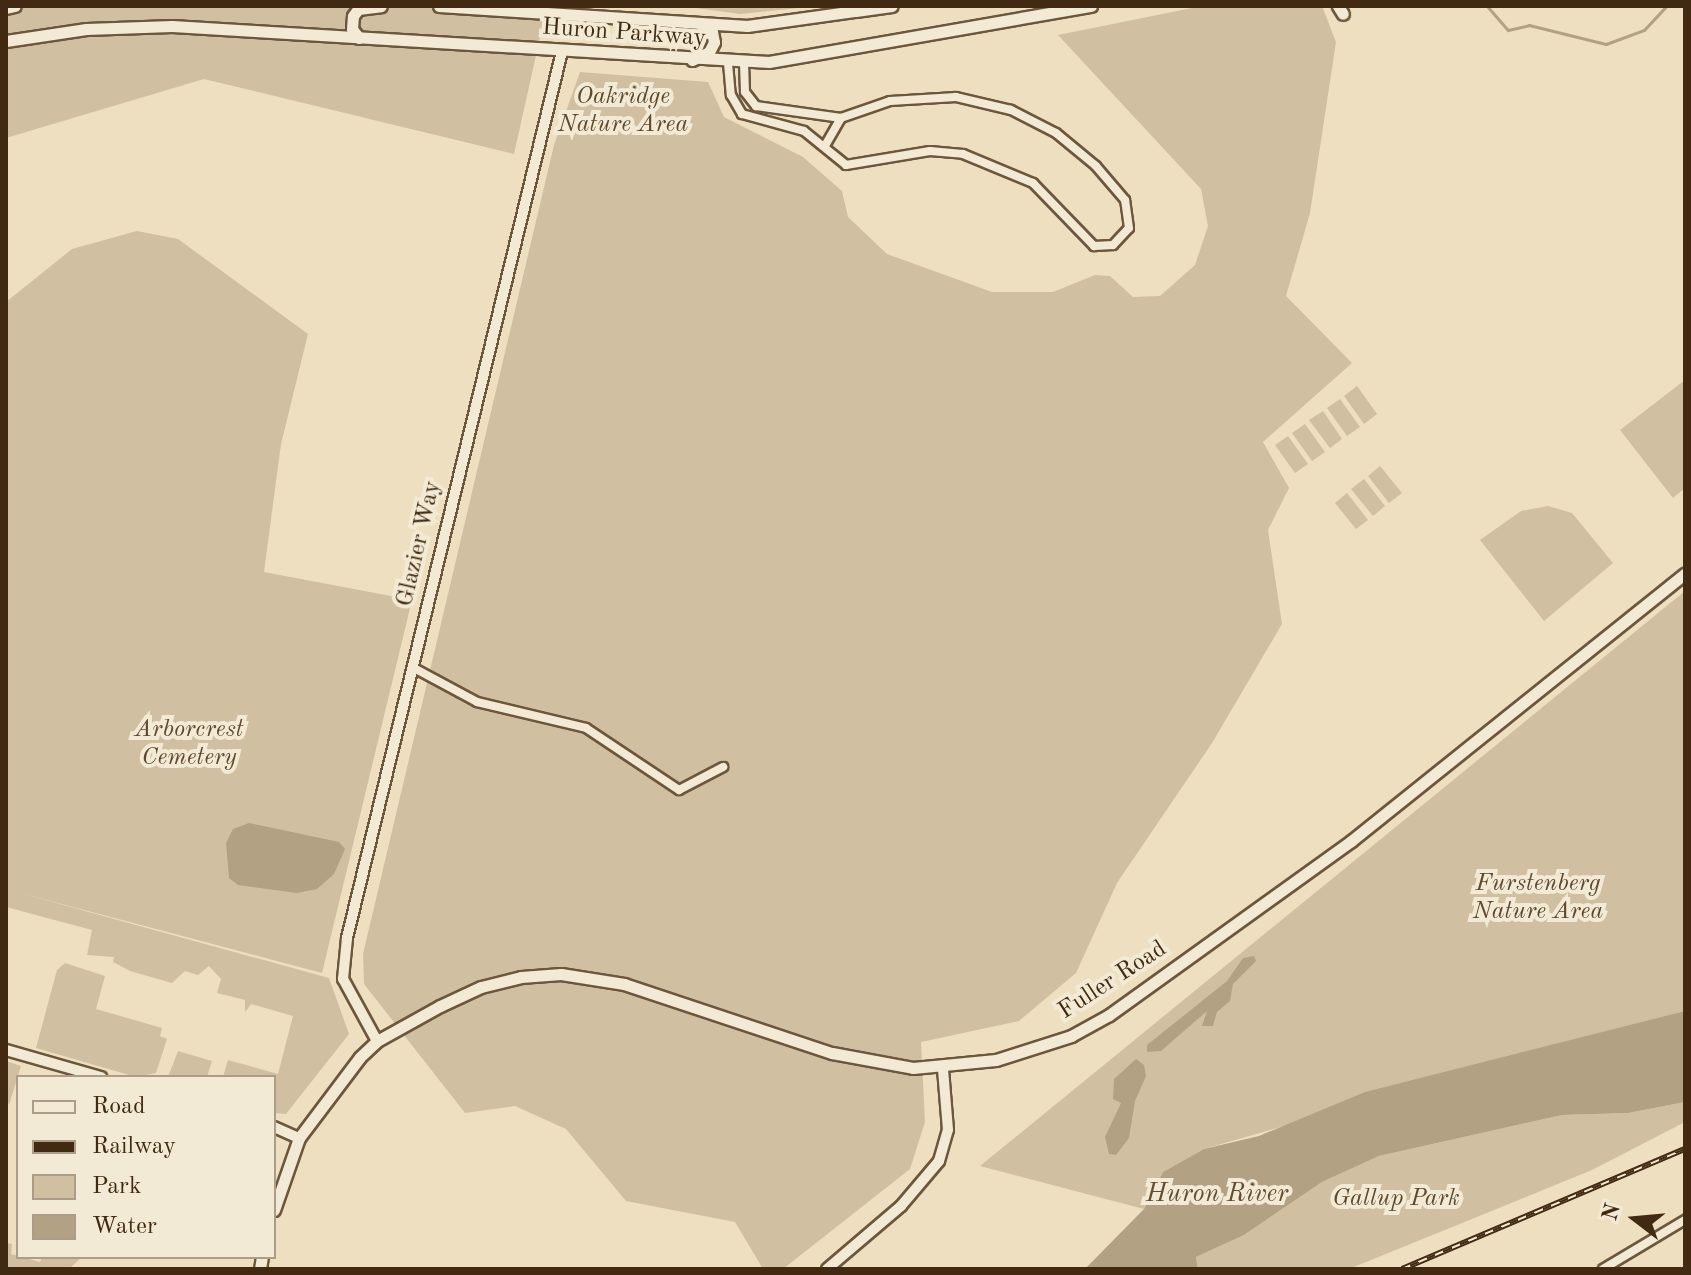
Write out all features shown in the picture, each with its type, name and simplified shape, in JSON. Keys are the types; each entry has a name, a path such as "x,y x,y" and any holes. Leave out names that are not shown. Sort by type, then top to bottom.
{"main road":[{"path":"6,8 15,6"},
{"path":"359,38 351,24 355,12 381,6"},
{"name":"Huron Parkway","path":"439,6 573,10 700,24 782,24 892,6"},
{"name":"Huron Parkway","path":"6,41 150,26 744,63 822,57 1091,6"},
{"path":"692,60 709,52 714,42 712,32 700,24"},
{"name":"Fuller Road","path":"276,1204 299,1138 336,1083 377,1041 481,987 561,974 624,984 832,1053 877,1064 943,1069 1029,1051 1109,1015 1351,841 1685,573"}],"street":[{"name":"Glazier Way","path":"377,1041 349,995 343,961 562,51"},
{"path":"728,63 731,95 742,114 804,131 826,144 839,160 855,167 930,151 983,159 1043,191 1094,246 1113,245 1129,228 1125,200 1096,166 1056,133 1011,110 956,97 919,97 841,118 756,106 745,92 744,63"},
{"path":"826,144 841,118"},
{"path":"412,667 477,702 586,728 679,790 723,767"},
{"path":"6,1050 94,1075"},
{"path":"827,1269 901,1206 939,1161 948,1130 943,1069"},
{"path":"276,1128 299,1138"},
{"path":"1603,1269 1644,1241 1685,1220"}],"green space":[{"path":"6,6 547,6 514,154 204,79 6,138"},
{"path":"681,6 818,6 740,14"},
{"name":"Oakridge Nature Area","path":"1202,6 1322,6 1336,42 1310,213 1286,296 1352,363 1263,442 1289,488 1268,530 1282,624 1212,743 1117,883 1076,973 1019,1021 921,1042 925,1122 910,1169 783,1269 763,1269 735,1222 626,1201 566,1129 515,1106 465,1113 364,984 363,954 554,145 580,72 708,82 724,117 803,157 842,191 848,217 887,254 992,292 1053,292 1095,275 1110,276 1133,297 1160,296 1195,265 1208,226 1201,189 1058,35"},
{"name":"Arborcrest Cemetery","path":"137,231 178,239 308,334 281,444 264,572 412,600 322,973 20,893 329,978 349,1034 286,1114 276,1113 276,1075 224,1075 228,1060 278,1074 293,1016 251,1004 245,1012 245,1000 217,993 221,979 209,966 198,975 185,971 172,983 130,971 113,962 114,957 87,955 92,930 6,907 6,302 72,249"},
{"path":"1685,380 1685,488 1673,498 1620,430"},
{"path":"1357,386 1377,414 1364,424 1344,396"},
{"path":"1340,399 1360,427 1347,436 1327,408"},
{"path":"1323,411 1342,439 1330,448 1309,420"},
{"path":"1305,424 1325,452 1312,461 1292,433"},
{"path":"1288,436 1308,464 1295,473 1275,445"},
{"path":"1380,466 1402,493 1389,503 1368,476"},
{"path":"1364,479 1385,506 1373,516 1351,489"},
{"path":"1347,493 1368,520 1356,529 1335,503"},
{"path":"1548,506 1572,513 1613,563 1544,621 1480,540 1521,511"},
{"name":"Furstenberg Nature Area","path":"1685,591 1685,1011 1204,1149 1163,1172 1144,1209 980,1166"},
{"path":"65,963 105,976 96,1009 162,1028 160,1036 167,1039 156,1073 129,1075 36,1048 57,970"},
{"path":"178,1051 212,1061 208,1075 169,1075"},
{"path":"6,1061 21,1066 9,1105"},
{"name":"Gallup Park","path":"1685,1102 1685,1122 1592,1170 1349,1269 1198,1269 1196,1257 1244,1235 1322,1182 1379,1156 1562,1115 1628,1113"},
{"path":"6,1243 12,1244 11,1254 16,1255 16,1259 40,1262 41,1259 80,1259 69,1269 6,1269"}],"water":[{"path":"249,823 339,842 345,849 334,874 317,889 297,893 238,885 229,878 226,843 233,829"},
{"path":"1254,956 1256,961 1233,984 1230,1001 1217,1012 1213,1026 1202,1026 1207,1011 1161,1051 1147,1052 1147,1045 1227,981 1243,958"},
{"name":"Huron River","path":"1685,1011 1685,1102 1628,1113 1562,1115 1379,1156 1322,1182 1244,1235 1196,1257 1198,1269 1085,1269 1144,1209 1163,1172 1204,1149 1259,1136 1365,1092"},
{"path":"1136,1059 1144,1065 1146,1076 1135,1101 1129,1138 1116,1155 1109,1154 1105,1137 1121,1103 1113,1099 1114,1079"}],"waterway":[{"path":"1487,6 1508,30 1529,25 1606,44 1644,30 1666,6"}],"railway":[{"path":"1402,1269 1685,1149"}]}
